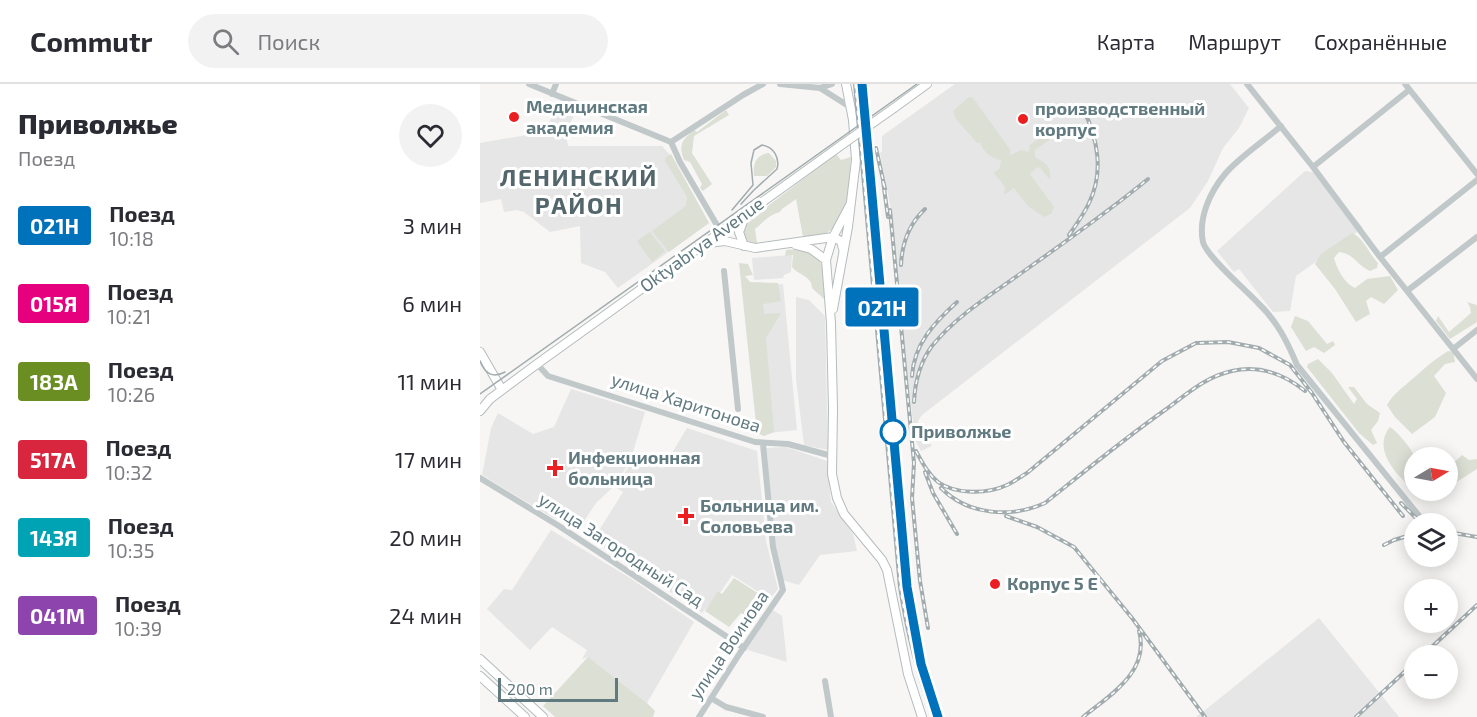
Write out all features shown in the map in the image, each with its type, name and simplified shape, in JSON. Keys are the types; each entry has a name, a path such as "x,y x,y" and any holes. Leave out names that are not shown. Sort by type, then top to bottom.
{"main road":[{"path":"831,323 855,179 850,107 846,84"},
{"name":"Oktyabrya Avenue","path":"480,411 486,402 537,364 927,84"},
{"path":"851,203 833,237 826,260 831,323 833,486 841,508 882,560 887,570 908,674 922,717"},
{"path":"744,246 739,232 747,212"},
{"path":"706,243 724,241 755,248 833,237 841,241 843,250"},
{"path":"785,245 811,249 826,260 835,259 843,250"},
{"path":"480,352 502,390"},
{"path":"480,659 543,717"},
{"path":"480,676 525,717 533,707"}],"street":[{"path":"529,84 671,142 721,232"},
{"path":"552,94 556,84"},
{"path":"671,142 763,84"},
{"path":"780,84 820,88 832,84"},
{"path":"1247,84 1477,379"},
{"path":"1313,167 1407,87 1477,174"},
{"path":"820,88 850,107"},
{"path":"1281,126 1226,172 1210,195 1203,220 1203,244 1237,284 1259,303 1284,334 1297,365 1417,513"},
{"path":"1380,257 1477,180"},
{"path":"1407,291 1477,237"},
{"path":"724,271 738,409"},
{"path":"1453,349 1477,330"},
{"name":"улица Харитонова","path":"537,364 548,376 763,444 788,444 832,456"},
{"name":"улица Воинова","path":"699,717 783,590 773,547 763,444"},
{"name":"улица Загородный Сад","path":"480,478 566,530 744,648"},
{"path":"825,681 831,717"},
{"path":"711,698 726,707 762,717"}],"shaded area":[{"path":"955,84 1230,84 1249,108 1239,128 1223,148 1208,181 1190,208 922,415 918,425 932,446 921,451 915,440 890,216 892,215 880,153 882,136"},
{"path":"969,97 973,98 1011,151 1009,153 1011,155 1021,150 1029,152 1030,145 1056,126 1060,130 1035,150 1035,157 1049,168 1050,180 1037,167 1030,174 1054,207 1051,214 1044,217 1028,206 1014,188 1004,195 1005,187 994,173 1000,168 1001,160 985,151 980,142 977,143 956,119 953,111"},
{"path":"558,105 575,112 566,135 568,146 662,146 670,155 709,223 618,288 605,272 581,263 580,226 550,232 524,212 517,210 504,212 501,199 480,203 480,143 544,132"},
{"path":"726,110 729,115 694,136 692,153 712,184 703,191 700,188 702,184 690,162 684,160 681,150 682,143 694,130 697,132"},
{"path":"769,153 776,161 776,167 767,176 754,176 756,161"},
{"path":"671,154 709,223 669,252 652,231 686,206 687,197 665,161 666,157"},
{"path":"836,154 841,160 851,157 846,206 835,226 818,237 803,237 796,199 755,229 757,243 745,241 742,232 747,222"},
{"path":"1305,171 1319,173 1363,228 1296,276 1290,311 1273,312 1239,269 1234,272 1217,251"},
{"path":"650,232 665,251 652,262 637,241"},
{"path":"1352,233 1360,239 1378,263 1377,268 1370,271 1352,257 1339,252 1334,258 1344,279 1355,288 1367,279 1390,276 1398,290 1384,304 1371,297 1366,301 1370,314 1356,322 1335,289 1315,264 1321,254"},
{"path":"786,250 808,251 818,257 823,270 824,299 812,288 807,278 792,267 793,255 785,256"},
{"path":"792,255 791,272 783,278 754,280 752,258"},
{"path":"739,263 748,264 753,275 745,276 750,282 778,283 781,301 763,304 764,314 781,313 766,338 774,432 764,436 757,433"},
{"path":"783,284 797,430 769,433 755,288"},
{"path":"796,297 809,300 825,316 828,450 804,445 796,379"},
{"path":"1467,302 1477,305 1477,322 1450,339 1436,321 1438,316 1449,332 1471,313"},
{"path":"1295,316 1308,321 1327,344 1333,341 1335,345 1324,353 1314,347 1306,351 1291,327"},
{"path":"1448,351 1453,352 1455,362 1445,364 1434,376 1446,393 1435,417 1412,434 1387,405 1400,389"},
{"path":"1318,359 1332,373 1354,404 1357,399 1348,387 1354,387 1367,404 1380,413 1378,421 1371,430 1377,443 1373,445 1359,433 1307,367 1308,364"},
{"name":"Инфекционная больница","path":"571,389 645,412 630,462 611,489 596,503 577,532 558,517 555,519 482,475 491,428 498,413 533,434 554,427"},
{"path":"1390,427 1409,447 1404,447 1404,480 1387,459 1384,451 1385,435"},
{"name":"Больница им. Соловьева","path":"687,428 757,451 766,541 778,589 770,599 732,575 702,613 593,540 623,492 616,487 637,453 663,468"},
{"path":"786,447 827,461 831,502 853,534 857,551 820,555 799,585 782,580 775,547 766,448"},
{"path":"1462,455 1469,460 1477,459 1477,469 1458,481 1458,459"},
{"path":"551,530 630,578 694,622 647,703 588,657 582,659 587,650 552,627 530,650 487,609 504,589 512,590"},
{"path":"734,578 767,599 755,620 741,613 729,627 705,611 718,591 722,594"},
{"path":"773,610 782,616 787,662 748,650 747,647"},
{"path":"1319,618 1399,717 1196,717 1209,707"},
{"path":"588,657 647,703 655,711 653,717 555,717 543,706"}],"tram line":[{"path":"480,394 917,84"},
{"path":"732,210 753,185 751,163 754,150 762,145 766,146 775,154 778,161 777,169 741,204"},
{"path":"480,361 490,374 505,372"}],"railway":[{"path":"855,84 900,587 913,653 934,717"},
{"path":"1069,235 1094,192 1098,168 1092,132 1083,109"},
{"path":"876,148 885,189"},
{"path":"914,402 921,365 942,334 977,304 1148,179"},
{"path":"883,181 888,217"},
{"path":"901,265 907,234 925,209"},
{"path":"890,210 914,463 912,498 920,581 928,628"},
{"path":"912,376 921,344 957,302"},
{"path":"916,451 931,475 945,486 972,492 999,488 1027,473 1162,361 1196,343 1228,342 1259,348 1290,365 1312,393 1344,442 1403,516"},
{"path":"941,488 964,504 991,512 1032,508 1045,503 1135,432 1213,377 1242,369 1261,370 1289,380 1305,391"},
{"path":"925,472 933,493 957,534"},
{"path":"1401,503 1411,513"},
{"path":"1006,516 1037,527 1074,547 1132,618 1205,717"},
{"path":"1458,534 1477,537"},
{"path":"1384,545 1404,537"},
{"path":"1434,645 1477,605"},
{"path":"1083,717 1115,691 1133,670 1139,659 1141,646 1139,631"},
{"path":"1356,717 1404,672"}],"train":[{"name":"021Н","path":"862,84 907,587 921,664 938,717"}],"place":[{"name":"Медицинская академия","path":"514,117"},
{"name":"производственный корпус","path":"1023,119"},
{"name":"Приволжье","path":"893,432"},
{"name":"Инфекционная больница","path":"555,468"},
{"name":"Больница им. Соловьева","path":"686,516"},
{"name":"Корпус 5 E","path":"995,584"}],"district":[{"name":"ЛЕНИНСКИЙ РАЙОН","path":"579,192"}]}
